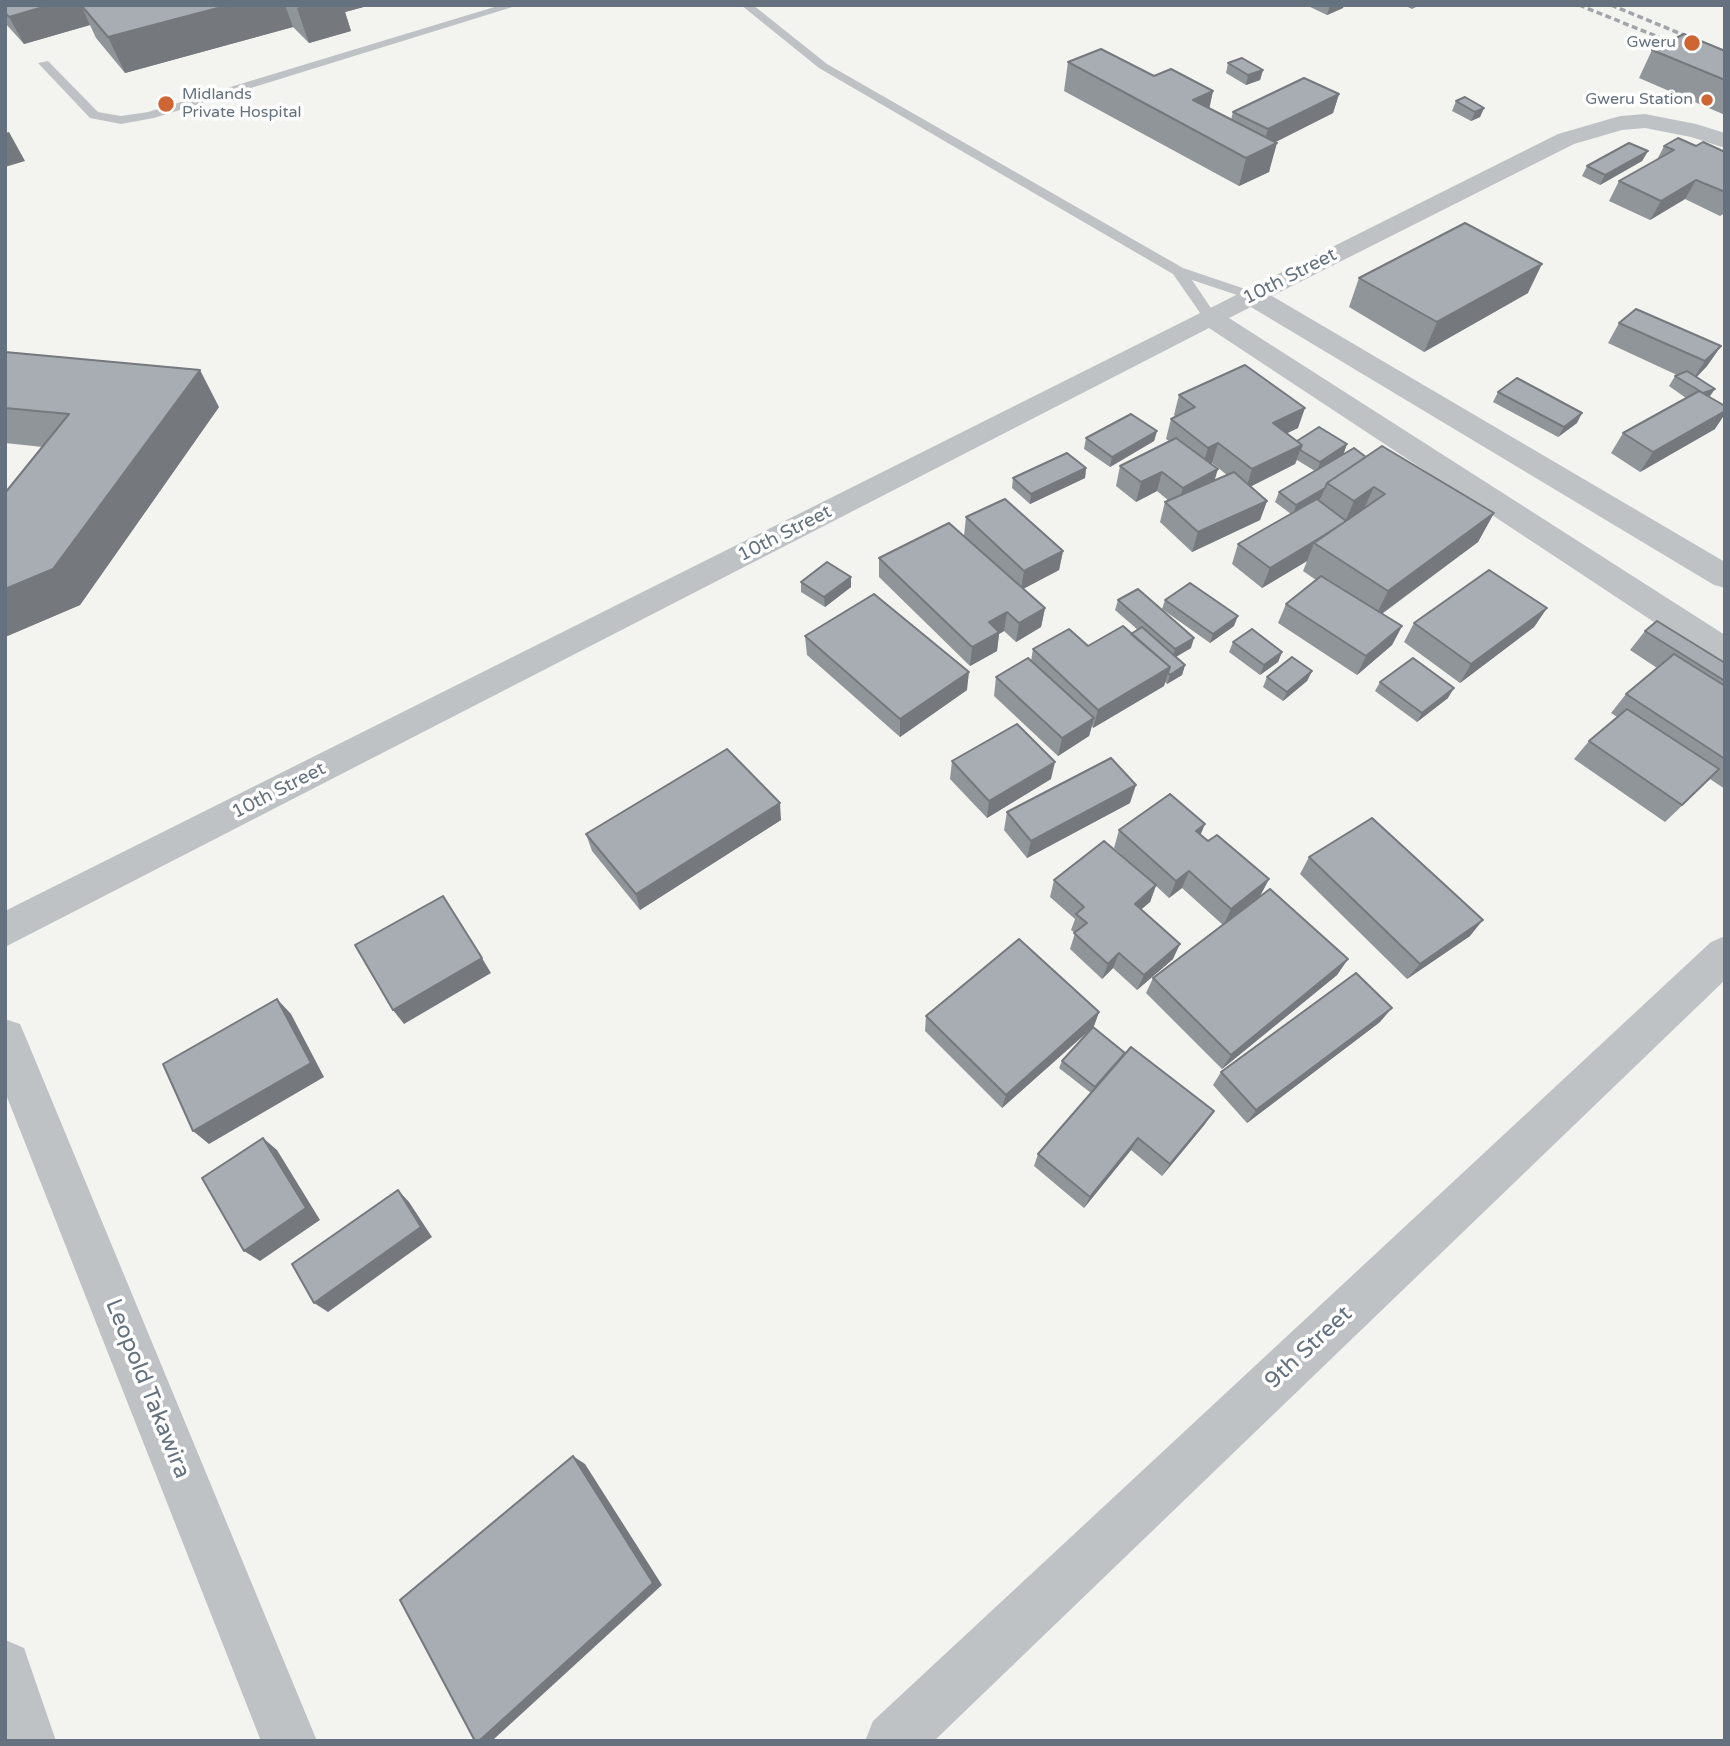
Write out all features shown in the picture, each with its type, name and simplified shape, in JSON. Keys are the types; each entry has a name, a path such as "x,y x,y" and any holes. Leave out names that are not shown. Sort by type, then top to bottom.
{"street":[{"name":"10th Street","path":"5,930 1210,317 1566,139 1620,123 1645,121 1696,131 1725,141"},
{"path":"1252,296 1725,577"},
{"path":"1210,317 1725,652"},
{"name":"9th Street","path":"893,1741 1725,954"},
{"name":"Leopold Takawira","path":"5,1038 289,1741"},
{"path":"5,1667 28,1741"}],"lane":[{"path":"44,63 94,115 121,120 150,115 514,5"},
{"path":"746,5 823,66 1178,271 1252,296"},
{"path":"1178,271 1210,317"}],"building":[{"path":"5,5 50,5 9,17 5,12"},
{"path":"81,5 229,5 108,37"},
{"path":"1684,34 1725,51 1725,80 1652,50"},
{"path":"1101,49 1154,76 1171,69 1213,91 1193,100 1277,143 1246,158 1068,62"},
{"path":"1242,58 1263,70 1248,75 1228,63"},
{"path":"1304,78 1339,94 1268,129 1233,112"},
{"path":"1465,97 1484,108 1475,112 1456,101"},
{"path":"1678,138 1696,146 1703,142 1725,152 1725,192 1696,180 1661,201 1619,181 1674,150 1664,146"},
{"path":"1629,143 1648,151 1605,175 1587,166"},
{"path":"1465,223 1542,264 1437,322 1359,278"},
{"path":"1636,309 1721,346 1705,361 1619,323"},
{"path":"5,352 200,370 53,569 5,589 5,493 69,414 5,408"},
{"path":"1245,365 1305,408 1273,423 1302,445 1252,469 1218,443 1208,448 1171,419 1195,407 1179,395"},
{"path":"1687,371 1715,389 1703,393 1675,376"},
{"path":"1517,378 1582,413 1564,427 1498,392"},
{"path":"1699,391 1725,406 1725,411 1653,452 1623,433"},
{"path":"1131,414 1157,431 1112,457 1086,438"},
{"path":"1319,427 1347,444 1320,462 1300,450 1302,445 1297,441"},
{"path":"1176,438 1218,469 1183,488 1162,472 1141,482 1120,466"},
{"path":"1382,446 1494,513 1388,591 1314,543 1385,494 1374,487 1354,501 1327,483"},
{"path":"1354,448 1366,457 1327,483 1325,488 1296,505 1279,492"},
{"path":"1067,453 1086,468 1031,494 1013,478"},
{"path":"1234,472 1267,501 1198,532 1165,502"},
{"path":"1005,499 1063,551 1024,571 966,517"},
{"path":"1317,499 1346,521 1270,568 1238,544"},
{"path":"949,523 1045,608 1019,623 1007,612 989,622 999,632 972,647 879,558"},
{"path":"827,562 851,577 824,597 801,582"},
{"path":"1489,570 1547,608 1471,664 1414,623"},
{"path":"1321,576 1402,626 1366,656 1286,604"},
{"path":"1190,583 1238,616 1213,634 1165,600"},
{"path":"1138,589 1194,638 1175,649 1118,600"},
{"path":"874,594 969,672 900,719 805,636"},
{"path":"1657,621 1725,663 1725,681 1645,631"},
{"path":"1123,626 1170,667 1098,710 1033,649 1069,629 1088,646"},
{"path":"1142,627 1185,665 1170,675 1170,667 1131,634"},
{"path":"1252,629 1282,652 1264,665 1233,642"},
{"path":"1674,654 1725,686 1725,759 1626,694"},
{"path":"1292,657 1312,671 1287,692 1267,677"},
{"path":"1028,658 1094,718 1062,738 996,677"},
{"path":"1413,658 1454,688 1422,713 1380,682"},
{"path":"1627,709 1719,769 1682,805 1589,741"},
{"path":"1017,724 1055,762 989,801 952,761"},
{"path":"727,749 780,803 636,894 586,834"},
{"path":"1111,758 1136,785 1031,841 1007,812"},
{"path":"1170,794 1205,824 1196,831 1208,841 1217,835 1269,879 1231,909 1189,871 1176,881 1119,830"},
{"path":"1372,818 1483,920 1420,964 1309,857"},
{"path":"1104,841 1156,885 1135,904 1180,944 1144,975 1119,953 1108,964 1074,933 1087,923 1076,914 1084,907 1054,880"},
{"path":"1270,889 1348,959 1231,1055 1153,978"},
{"path":"443,896 482,958 393,1010 355,945"},
{"path":"1019,939 1099,1012 1006,1095 926,1016"},
{"path":"1356,973 1392,1008 1256,1110 1221,1072"},
{"path":"277,999 311,1063 193,1131 163,1064"},
{"path":"1093,1027 1125,1053 1095,1087 1062,1061"},
{"path":"1131,1047 1214,1111 1170,1164 1138,1138 1090,1197 1038,1154"},
{"path":"263,1138 306,1208 244,1251 202,1178"},
{"path":"398,1190 421,1227 314,1303 292,1264"},
{"path":"573,1456 653,1583 479,1741 475,1741 400,1600"}],"railway":[{"path":"1579,5 1725,64"},
{"path":"1611,5 1725,52"}],"place":[{"name":"Gweru","path":"1692,43"},
{"name":"Gweru Station","path":"1707,100"},
{"name":"Midlands Private Hospital","path":"166,104"}]}
